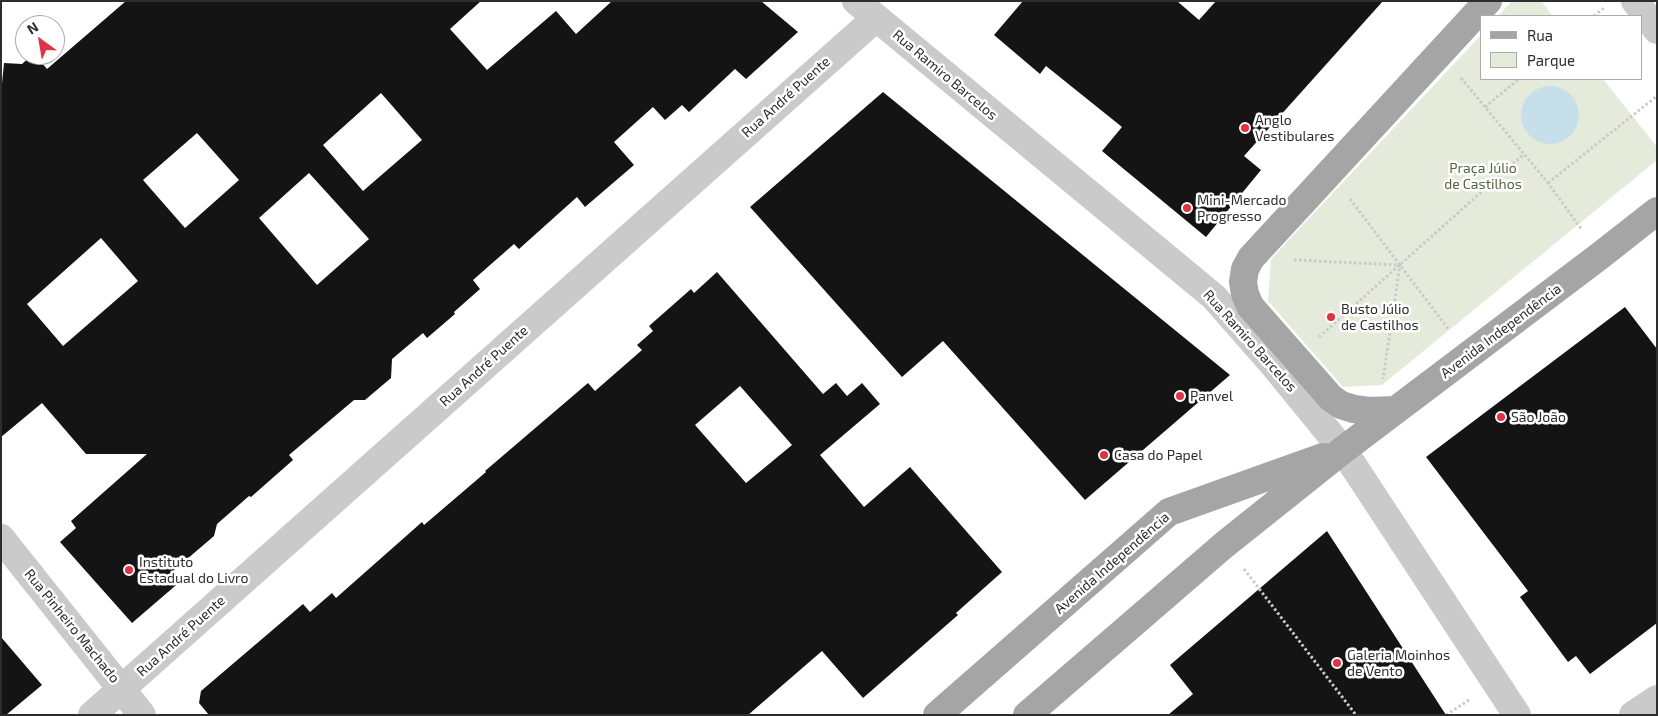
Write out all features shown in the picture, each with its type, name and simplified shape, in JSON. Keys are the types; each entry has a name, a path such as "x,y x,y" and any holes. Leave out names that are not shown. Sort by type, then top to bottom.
{"main road":[{"path":"1251,258 1488,1"},
{"name":"Avenida Independência","path":"1027,715 1224,545 1344,450 1657,211"},
{"name":"Rua Ramiro Barcelos","path":"1251,258 1243,282 1250,306 1331,398 1341,405 1354,409 1369,411 1396,410"},
{"name":"Avenida Independência","path":"937,715 1169,512 1344,450"}],"street":[{"path":"1635,1 1657,30"},
{"name":"Rua Ramiro Barcelos","path":"866,9 1214,297 1344,450 1517,715"},
{"name":"Rua André Puente","path":"92,715 866,9"},
{"path":"1214,297 1251,258"},
{"name":"Rua Pinheiro Machado","path":"1,538 142,715"},
{"path":"1633,715 1657,699"}],"path":[{"path":"1440,52 1548,184 1601,255"},
{"path":"1485,107 1518,80"},
{"path":"1548,184 1657,96"},
{"path":"1296,358 1524,154"},
{"path":"1329,173 1468,356"},
{"path":"1251,258 1400,265"},
{"path":"1396,410 1382,384 1400,265"},
{"path":"1224,545 1356,715"}],"green space":[{"path":"1512,1 1541,1 1552,15 1499,15"},
{"name":"Praça Júlio de Castilhos","path":"1480,36 1480,80 1604,80 1657,147 1657,160 1382,385 1343,387 1268,301 1271,259"}],"water":[{"path":"1544,86 1556,86 1571,94 1579,109 1579,121 1571,136 1556,144 1544,144 1529,136 1521,121 1521,109 1529,94"}],"building":[{"path":"126,1 481,1 450,29 487,70 556,11 576,34 612,1 761,1 798,32 746,79 735,69 689,112 682,105 665,120 653,107 614,142 634,165 585,207 577,197 519,249 514,244 473,280 480,289 427,338 423,333 392,359 391,378 365,400 354,400 289,455 293,460 217,524 214,536 173,571 182,580 132,623 60,542 76,528 71,521 147,454 86,454 42,403 1,437 1,94 4,63 44,65 47,69 52,65 65,65 65,54","holes":["381,93 422,140 363,191 323,145","197,133 239,180 185,228 143,180","309,173 369,239 317,285 259,218","101,238 138,281 63,346 27,304"]},
{"path":"1023,1 1177,1 1199,20 1216,1 1383,1 1244,156 1261,170 1206,237 1102,151 1122,127 1046,66 1040,74 994,35"},
{"path":"883,92 1230,375 1085,500 943,341 902,377 750,207"},
{"path":"717,272 823,394 836,383 847,396 862,383 880,404 820,455 864,507 910,467 1002,572 956,613 958,615 863,698 822,651 748,715 209,715 199,703 201,691 303,604 310,612 332,593 336,598 422,522 424,525 588,383 595,391 642,350 637,345 653,331 649,326 691,289 694,293","holes":["740,386 792,445 746,483 695,425"]},
{"path":"1625,307 1657,349 1657,623 1590,674 1576,656 1568,662 1520,597 1528,591 1426,457"},
{"name":"Galeria Moinhos de Vento","path":"1327,531 1446,715 1168,715 1193,694 1170,665"},
{"path":"1,637 42,685 6,715 1,715"}],"place":[{"name":"Anglo Vestibulares","path":"1245,128"},
{"name":"Mini-Mercado Progresso","path":"1187,208"},
{"name":"Busto Júlio de Castilhos","path":"1331,317"},
{"name":"Panvel","path":"1180,396"},
{"name":"São João","path":"1501,417"},
{"name":"Casa do Papel","path":"1104,455"},
{"name":"Instituto Estadual do Livro","path":"129,570"},
{"name":"Galeria Moinhos de Vento","path":"1337,663"}]}
